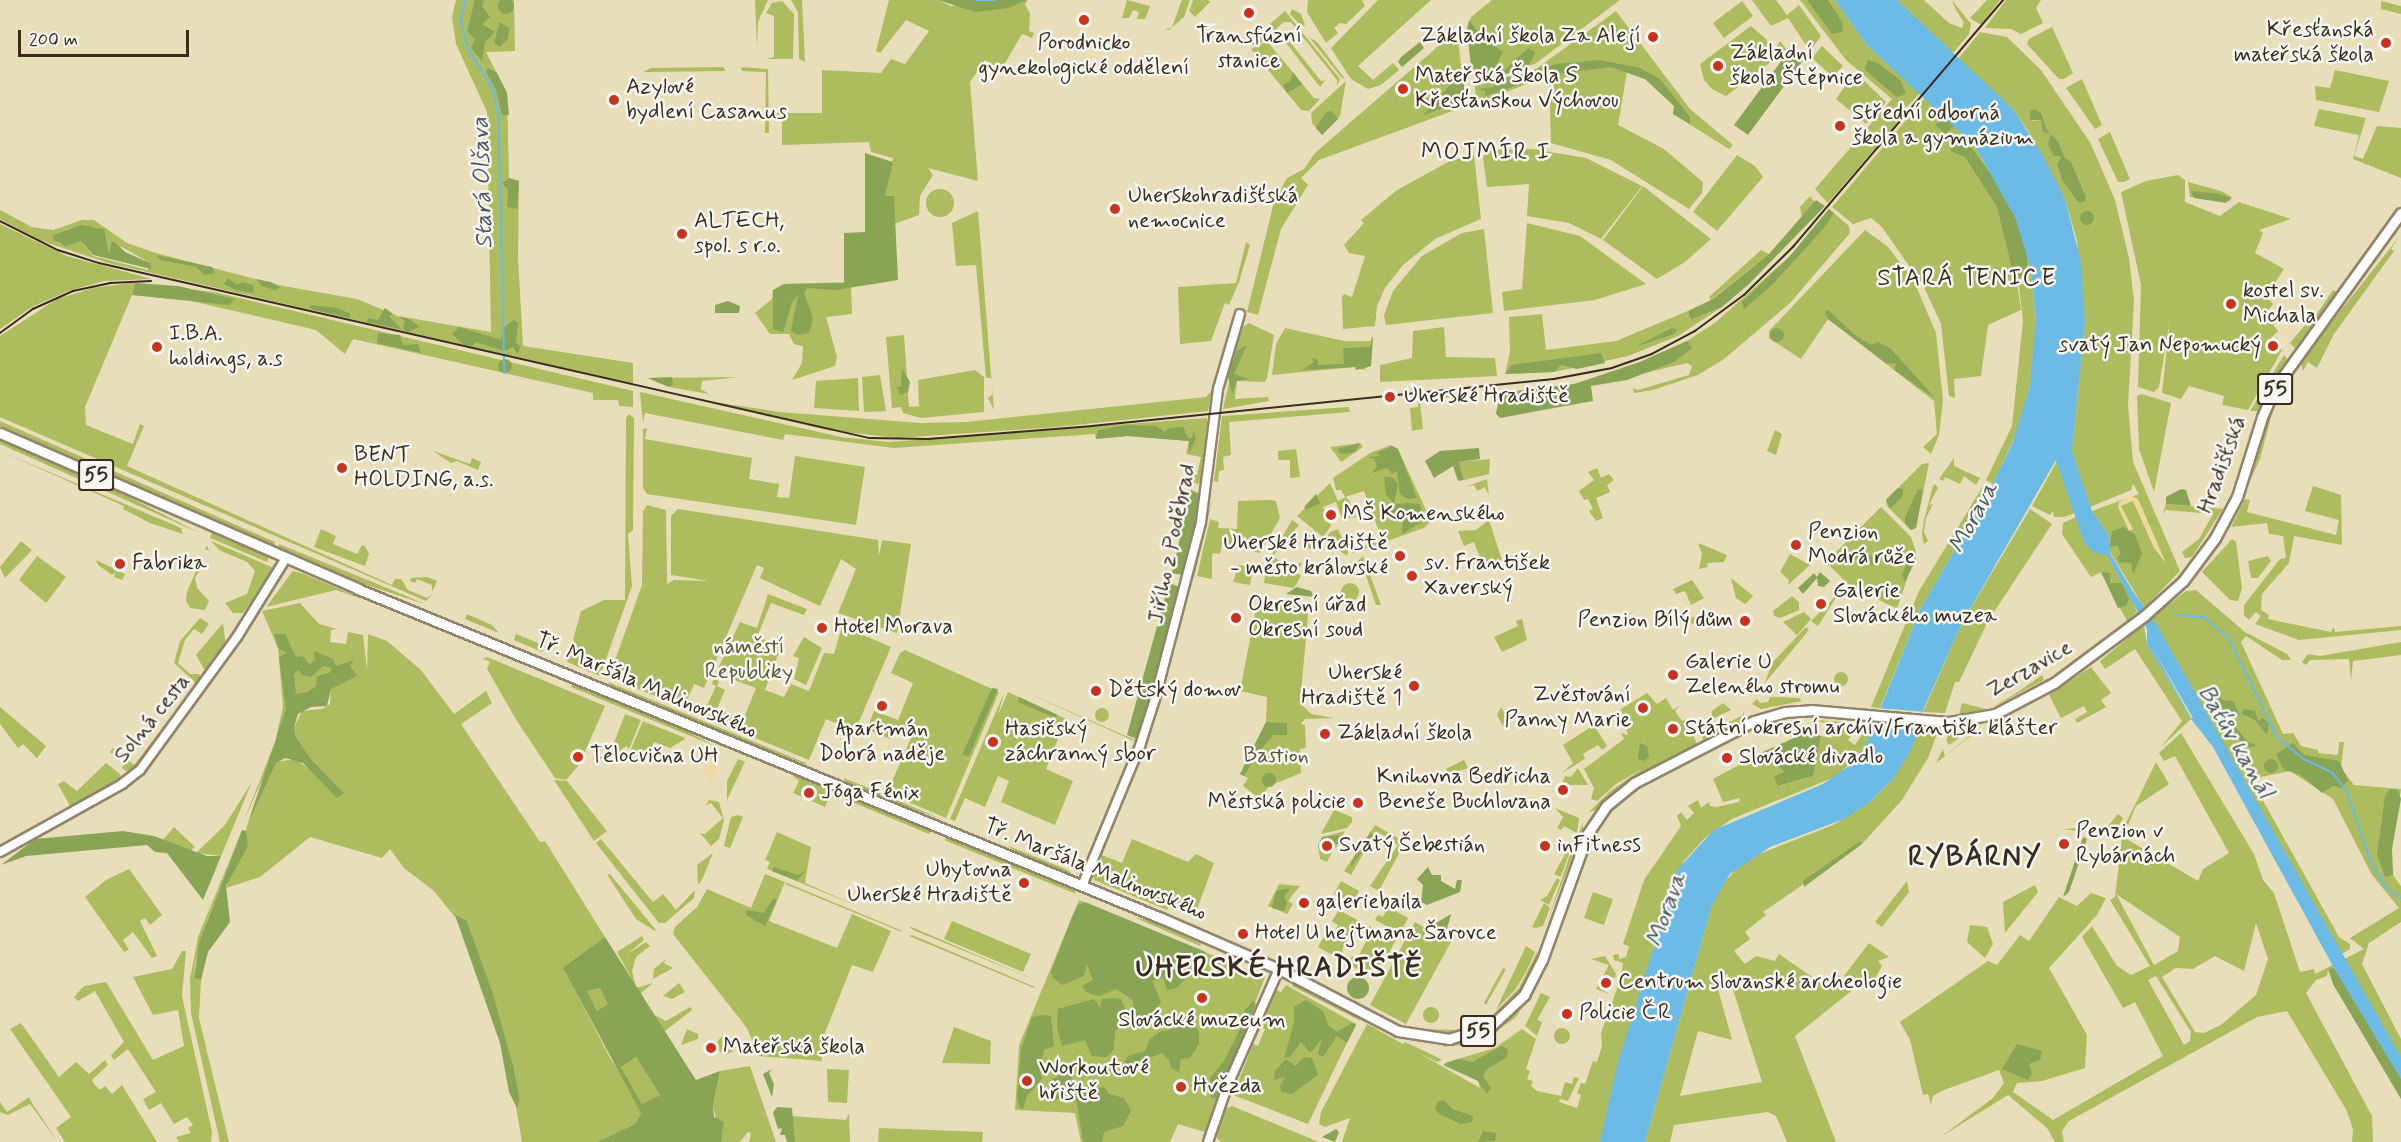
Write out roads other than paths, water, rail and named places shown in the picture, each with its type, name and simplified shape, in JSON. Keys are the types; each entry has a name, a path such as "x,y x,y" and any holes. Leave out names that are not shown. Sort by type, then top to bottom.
{"main road":[{"name":"Hradišťská","path":"2155,606 2183,581 2215,538 2238,497 2262,417 2276,386 2401,213"},
{"name":"Tř. Maršála Malinovského","path":"0,433 286,558 1279,969"},
{"name":"Zerzavice","path":"1279,969 1410,1035 1449,1039 1492,1025 1513,1008 1533,981 1582,846 1600,813 1634,783 1754,721 1785,712 1811,710 1938,722 1970,721 2013,707 2054,683 2155,606"},
{"path":"1208,1142 1227,1087 1279,969"}],"street":[{"name":"Jiřího z Poděbrad","path":"1082,886 1140,746 1196,543 1218,389 1240,314"},
{"name":"Solná cesta","path":"0,852 137,773 196,696 286,558"}],"water":[{"name":"Morava","path":"1835,0 1897,0 2013,109 2042,154 2065,199 2081,262 2085,323 2072,451 2092,511 2109,536 2110,553 2158,627 2401,1057 2401,1079 2334,968 2213,747 2191,719 2147,644 2147,629 2107,555 2093,552 2084,542 2056,460 1962,623 1924,708 1912,748 1894,778 1869,803 1844,819 1770,847 1730,874 1712,905 1645,1142 1600,1142 1618,1062 1678,869 1714,830 1823,784 1849,766 1864,749 1921,608 1989,492 2013,442 2030,386 2036,319 2031,270 2016,219 1974,145 1867,45"}],"waterway":[{"name":"Stará Olšava","path":"466,0 461,20 468,48 492,87 499,114 505,373"},
{"name":"Stará Olšava","path":"976,0 995,0"},
{"path":"2177,615 2204,617 2229,638 2278,738 2304,759 2332,772 2347,791 2372,863 2386,887 2401,898"}],"railway":[{"path":"0,221 58,250 99,263 869,438 928,439 1092,426 1554,379 1612,368 1652,354 1695,331 1744,295 1793,247 2003,0"},
{"path":"0,333 33,309 73,291 110,283 151,281"}],"place":[{"name":"Transfúzní stanice","path":"1249,13"},
{"name":"Porodnicko gynekologické oddělení","path":"1084,20"},
{"name":"Základní škola Za Alejí","path":"1653,37"},
{"name":"Křesťanská mateřská škola","path":"2386,43"},
{"name":"Základní škola Štěpnice","path":"1718,66"},
{"name":"Mateřská Škola S Křesťanskou Výchovou","path":"1403,89"},
{"name":"Azylové bydlení Casanus","path":"614,100"},
{"name":"Střední odborná škola a gymnázium","path":"1840,126"},
{"name":"Uherskohradišťská nemocnice","path":"1115,209"},
{"name":"ALTECH, spol. s r.o.","path":"682,234"},
{"name":"kostel sv. Michala","path":"2231,304"},
{"name":"svatý Jan Nepomucký","path":"2273,346"},
{"name":"I.B.A. holdings, a.s","path":"157,347"},
{"name":"Uherské Hradiště","path":"1390,397"},
{"name":"BENT HOLDING, a.s.","path":"342,468"},
{"name":"MŠ Komenského","path":"1331,515"},
{"name":"Penzion Modrá růže","path":"1796,545"},
{"name":"Uherské Hradiště - město královské","path":"1400,556"},
{"name":"Fabrika","path":"120,564"},
{"name":"sv. František Xaverský","path":"1412,576"},
{"name":"Galerie Slováckého muzea","path":"1821,604"},
{"name":"Okresní úřad Okresní soud","path":"1236,618"},
{"name":"Penzion Bílý dům","path":"1745,621"},
{"name":"Hotel Morava","path":"822,628"},
{"name":"Galerie U Zeleného stromu","path":"1673,675"},
{"name":"Uherské Hradiště 1","path":"1414,686"},
{"name":"Dětský domov","path":"1096,691"},
{"name":"Apartmán Dobrá naděje","path":"882,706"},
{"name":"Zvěstování Panny Marie","path":"1643,708"},
{"name":"Státní okresní archív/Františk. klášter","path":"1673,729"},
{"name":"Základní škola","path":"1325,734"},
{"name":"Hasičský záchranný sbor","path":"993,742"},
{"name":"Tělocvična UH","path":"578,757"},
{"name":"Slovácké divadlo","path":"1727,758"},
{"name":"Knihovna Bedřicha Beneše Buchlovana","path":"1563,790"},
{"name":"Jóga Fénix","path":"809,793"},
{"name":"Městská policie","path":"1358,803"},
{"name":"Penzion v Rybárnách","path":"2064,844"},
{"name":"Svatý Šebestián","path":"1327,846"},
{"name":"inFitness","path":"1545,846"},
{"name":"Ubytovna Uherské Hradiště","path":"1024,883"},
{"name":"galeriebaila","path":"1304,903"},
{"name":"Hotel U hejtmana Šarovce","path":"1243,934"},
{"name":"Centrum slovanské archeologie","path":"1606,983"},
{"name":"Slovácké muzeum","path":"1202,998"},
{"name":"Policie ČR","path":"1567,1014"},
{"name":"Mateřská škola","path":"711,1048"},
{"name":"Workoutové hřiště","path":"1027,1081"},
{"name":"Hvězda","path":"1181,1087"}],"district":[{"name":"MOJMÍR I","path":"1486,153"},
{"name":"STARÁ TENICE","path":"1967,279"},
{"name":"RYBÁRNY","path":"1975,858"},
{"name":"UHERSKÉ HRADIŠTĚ","path":"1279,969"}],"park label":[{"name":"náměstí Republiky","path":"749,660"},
{"name":"Bastion","path":"1276,757"}],"water label":[{"name":"Baťův kanál","path":"2235,742"}]}
